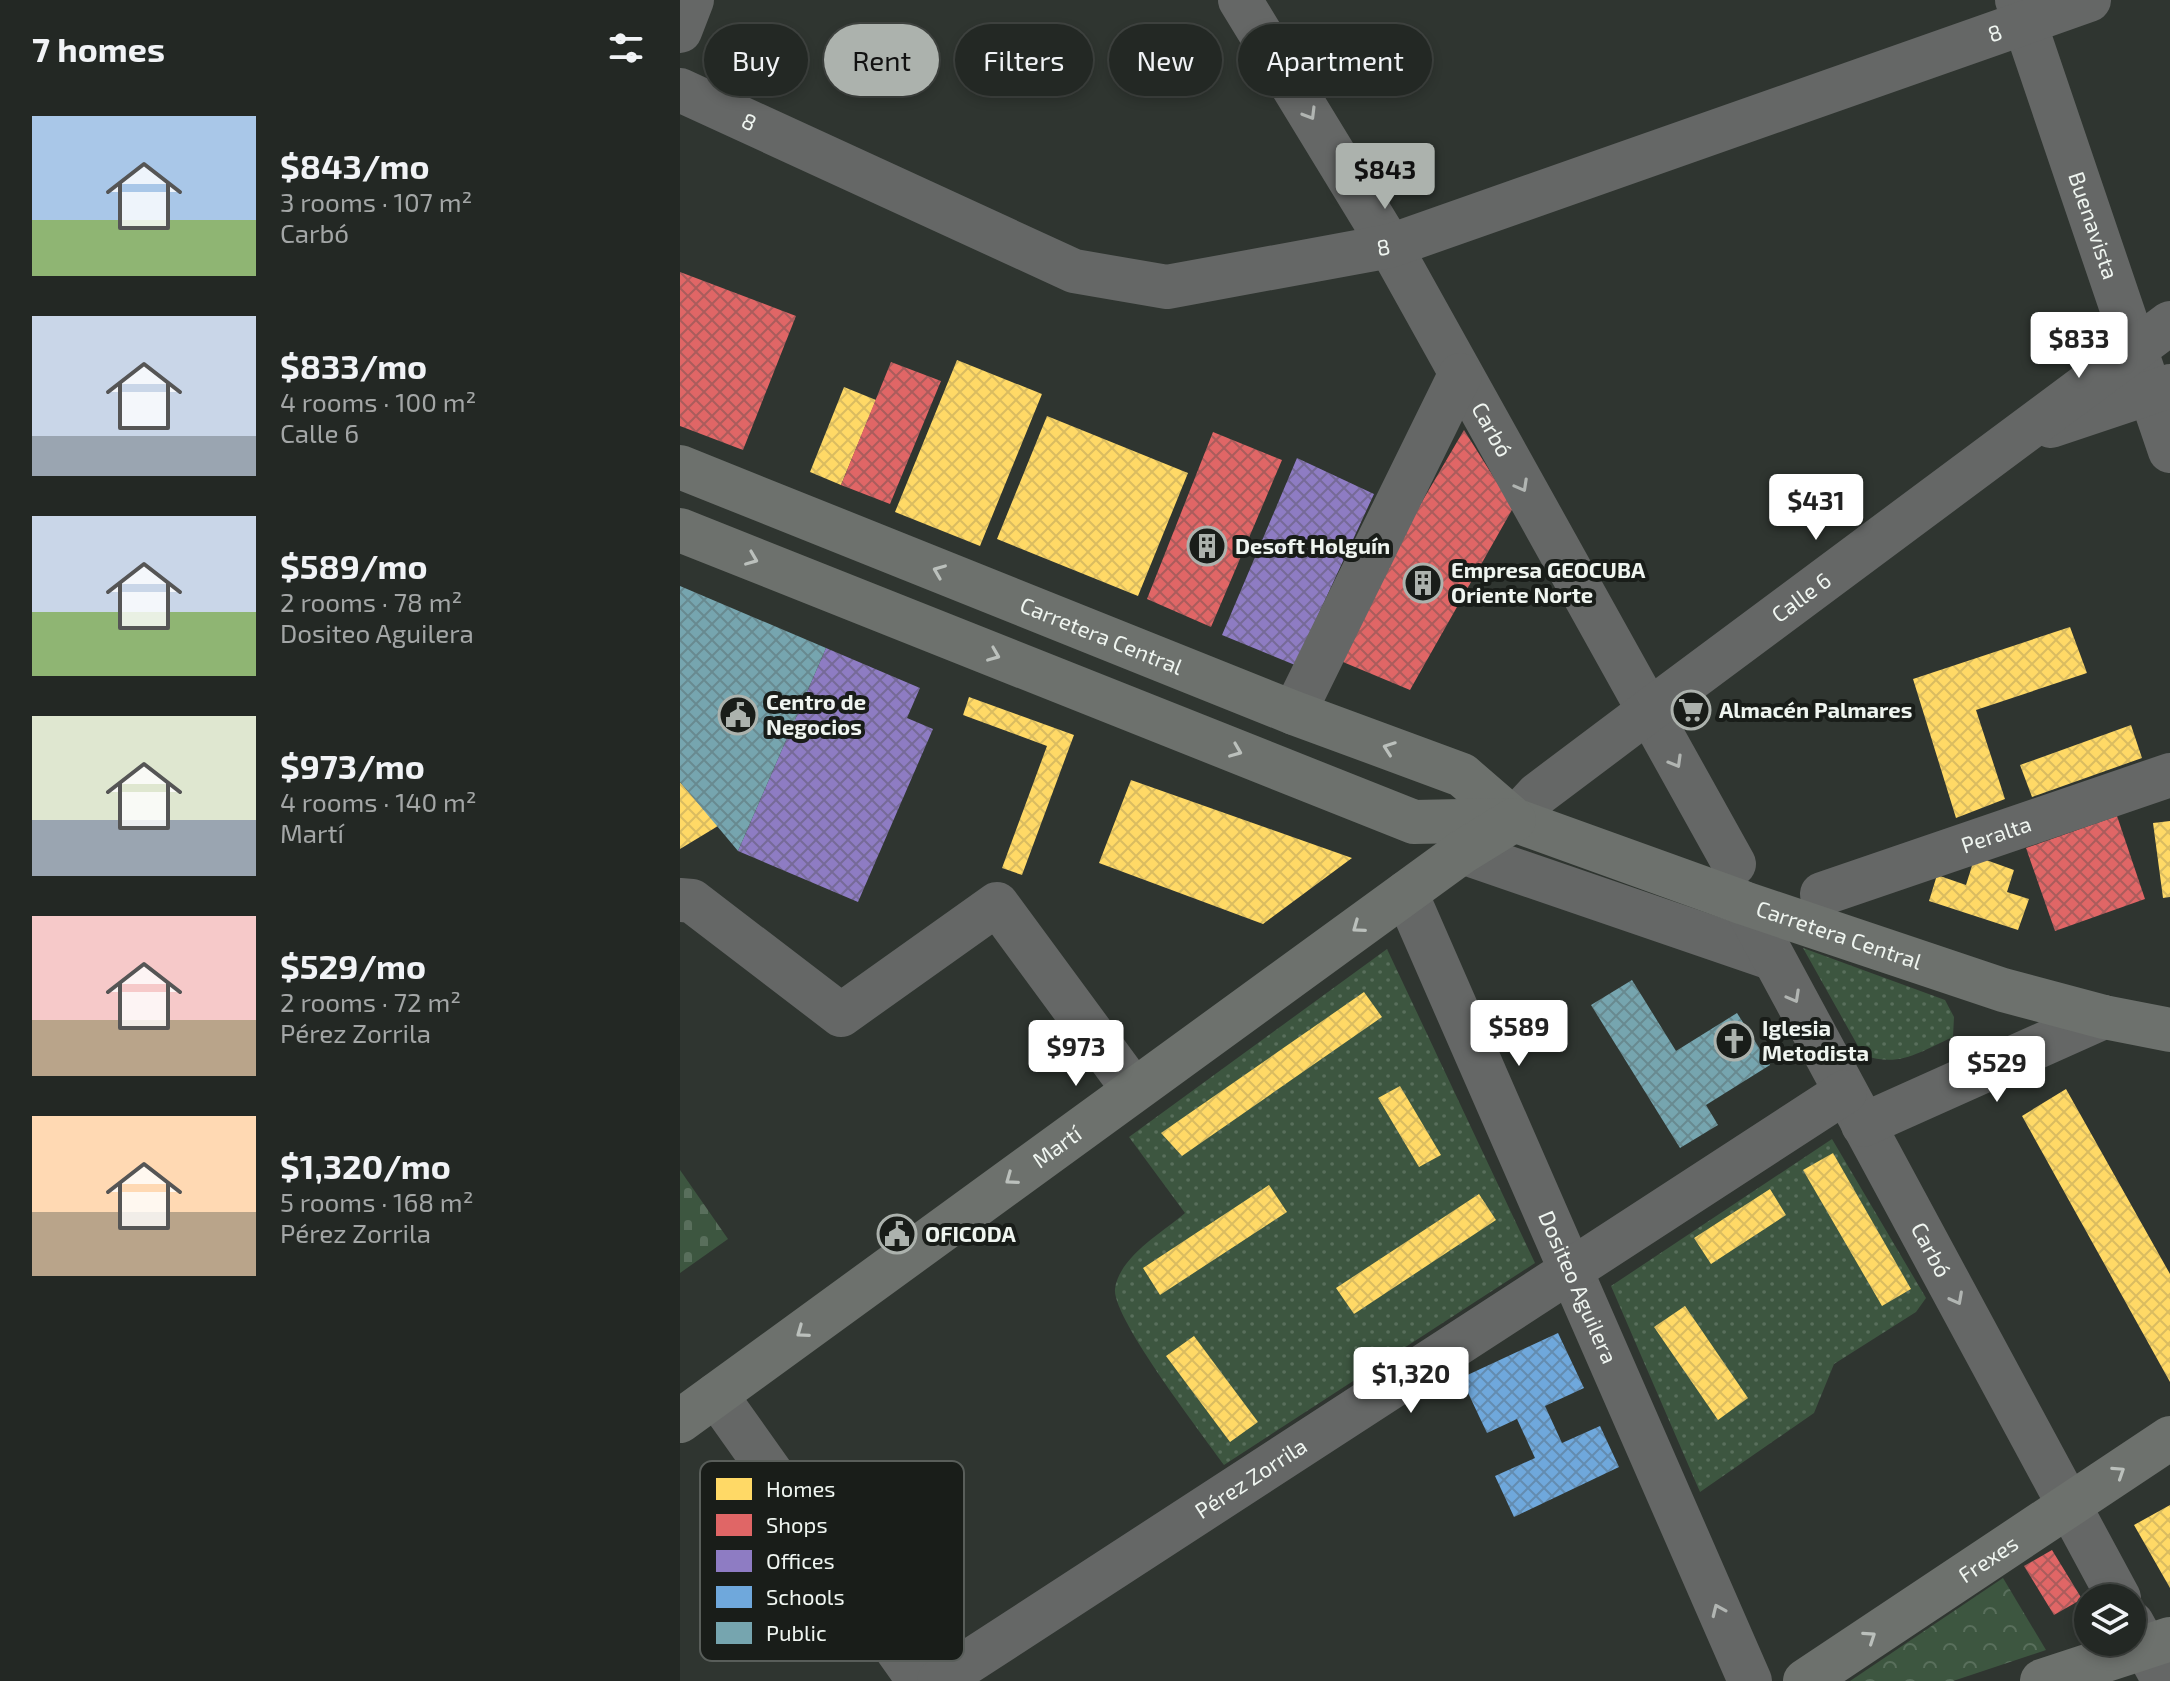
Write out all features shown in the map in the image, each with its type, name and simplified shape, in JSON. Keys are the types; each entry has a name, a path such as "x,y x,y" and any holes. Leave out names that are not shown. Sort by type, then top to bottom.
{"main road":[{"name":"Carretera Central","path":"680,467 1294,713 1462,775 1514,820"},
{"name":"Carretera Central","path":"680,530 1414,822 1514,820 1739,884 2003,990 2104,1017 2170,1030"},
{"name":"Martí","path":"680,1421 1133,1089 1462,852 1514,820"},
{"name":"Frexes","path":"1805,1681 2170,1438"},
{"path":"2042,1681 2153,1648"}],"street":[{"path":"680,31 692,0"},
{"name":"Carbó","path":"1240,0 1390,246 1647,712 1739,884 1771,958 2111,1584"},
{"name":"8","path":"680,90 1074,271 1167,287 1390,246 2020,10 2089,0"},
{"name":"Buenavista","path":"2020,10 2135,350 2160,390 2170,451"},
{"name":"Calle 6","path":"1514,820 1538,794 2009,439 2170,323"},
{"path":"1294,713 1460,375"},
{"path":"2009,439 2160,390"},
{"name":"Peralta","path":"1822,894 2170,775"},
{"path":"1462,852 1771,958"},
{"name":"Dositeo Aguilera","path":"1406,893 1750,1681"},
{"path":"680,900 692,901 841,1015 997,904 1133,1089"},
{"name":"Pérez Zorrila","path":"939,1681 1570,1271 1854,1108 2104,1017"},
{"path":"716,1395 763,1461"},
{"path":"905,1661 919,1681"}],"green space":[{"path":"1803,948 1945,1000 1954,1017 1953,1037 1899,1059 1876,1059 1863,1055"},
{"path":"1387,949 1535,1263 1224,1465 1143,1350 1118,1304 1115,1289 1125,1266 1143,1246 1185,1213 1129,1137"},
{"path":"1832,1139 1926,1298 1916,1312 1834,1364 1814,1413 1700,1492 1611,1286"},
{"path":"680,1170 728,1239 680,1273"},
{"path":"2003,1578 2046,1650 1953,1681 1850,1681"}],"building: Homes":[{"path":"957,360 1042,394 980,546 895,512"},
{"path":"844,387 876,400 841,485 810,472"},
{"path":"1047,416 1188,473 1138,596 997,539"},
{"path":"2070,627 2087,673 1976,710 2005,799 1956,818 1913,679"},
{"path":"969,697 1074,735 1022,875 1002,868 1047,746 963,715"},
{"path":"2131,725 2142,758 2032,797 2020,765"},
{"path":"1131,780 1352,858 1263,924 1099,863"},
{"path":"680,782 718,826 680,849"},
{"path":"2170,821 2170,897 2163,898 2153,823"},
{"path":"1975,856 2014,870 2007,892 2029,899 2018,930 1929,901 1937,875 1966,885"},
{"path":"1364,992 1382,1017 1182,1156 1161,1133"},
{"path":"1400,1086 1441,1155 1419,1167 1378,1098"},
{"path":"2066,1089 2170,1274 2170,1382 2022,1116"},
{"path":"1833,1153 1911,1289 1882,1306 1803,1170"},
{"path":"1269,1185 1287,1212 1160,1295 1143,1268"},
{"path":"1770,1189 1786,1215 1711,1264 1694,1238"},
{"path":"1479,1194 1496,1220 1354,1314 1336,1288"},
{"path":"1685,1306 1748,1398 1718,1420 1654,1327"},
{"path":"1194,1336 1258,1422 1230,1442 1166,1356"},
{"path":"2170,1505 2170,1588 2134,1525"}],"building: Shops":[{"path":"680,272 796,316 743,450 680,426"},
{"path":"891,362 941,381 890,504 841,485"},
{"name":"Empresa GEOCUBA Oriente Norte","path":"1464,430 1513,508 1410,690 1331,657"},
{"name":"Desoft Holguín","path":"1213,432 1282,460 1211,627 1147,599"},
{"path":"2117,816 2145,899 2055,931 2026,848"},
{"path":"2052,1550 2074,1586 2074,1604 2054,1615 2024,1566"}],"building: Offices":[{"path":"1297,458 1374,494 1295,665 1222,635"},
{"path":"826,648 920,688 907,718 933,729 858,902 738,851"}],"building: Schools":[{"path":"1558,1333 1584,1388 1545,1406 1562,1443 1600,1426 1619,1467 1514,1517 1495,1476 1535,1458 1517,1419 1487,1433 1461,1378"}],"building: Public":[{"name":"Centro de Negocios","path":"680,586 826,648 738,851 680,782"},
{"path":"1632,980 1676,1051 1737,1013 1770,1065 1706,1105 1718,1125 1680,1148 1591,1005"}],"place":[{"name":"Desoft Holguín","path":"1207,546"},
{"name":"Empresa GEOCUBA Oriente Norte","path":"1423,583"},
{"name":"Almacén Palmares","path":"1691,710"},
{"name":"Centro de Negocios","path":"738,715"},
{"name":"Iglesia Metodista","path":"1734,1041"},
{"name":"OFICODA","path":"897,1234"}]}
